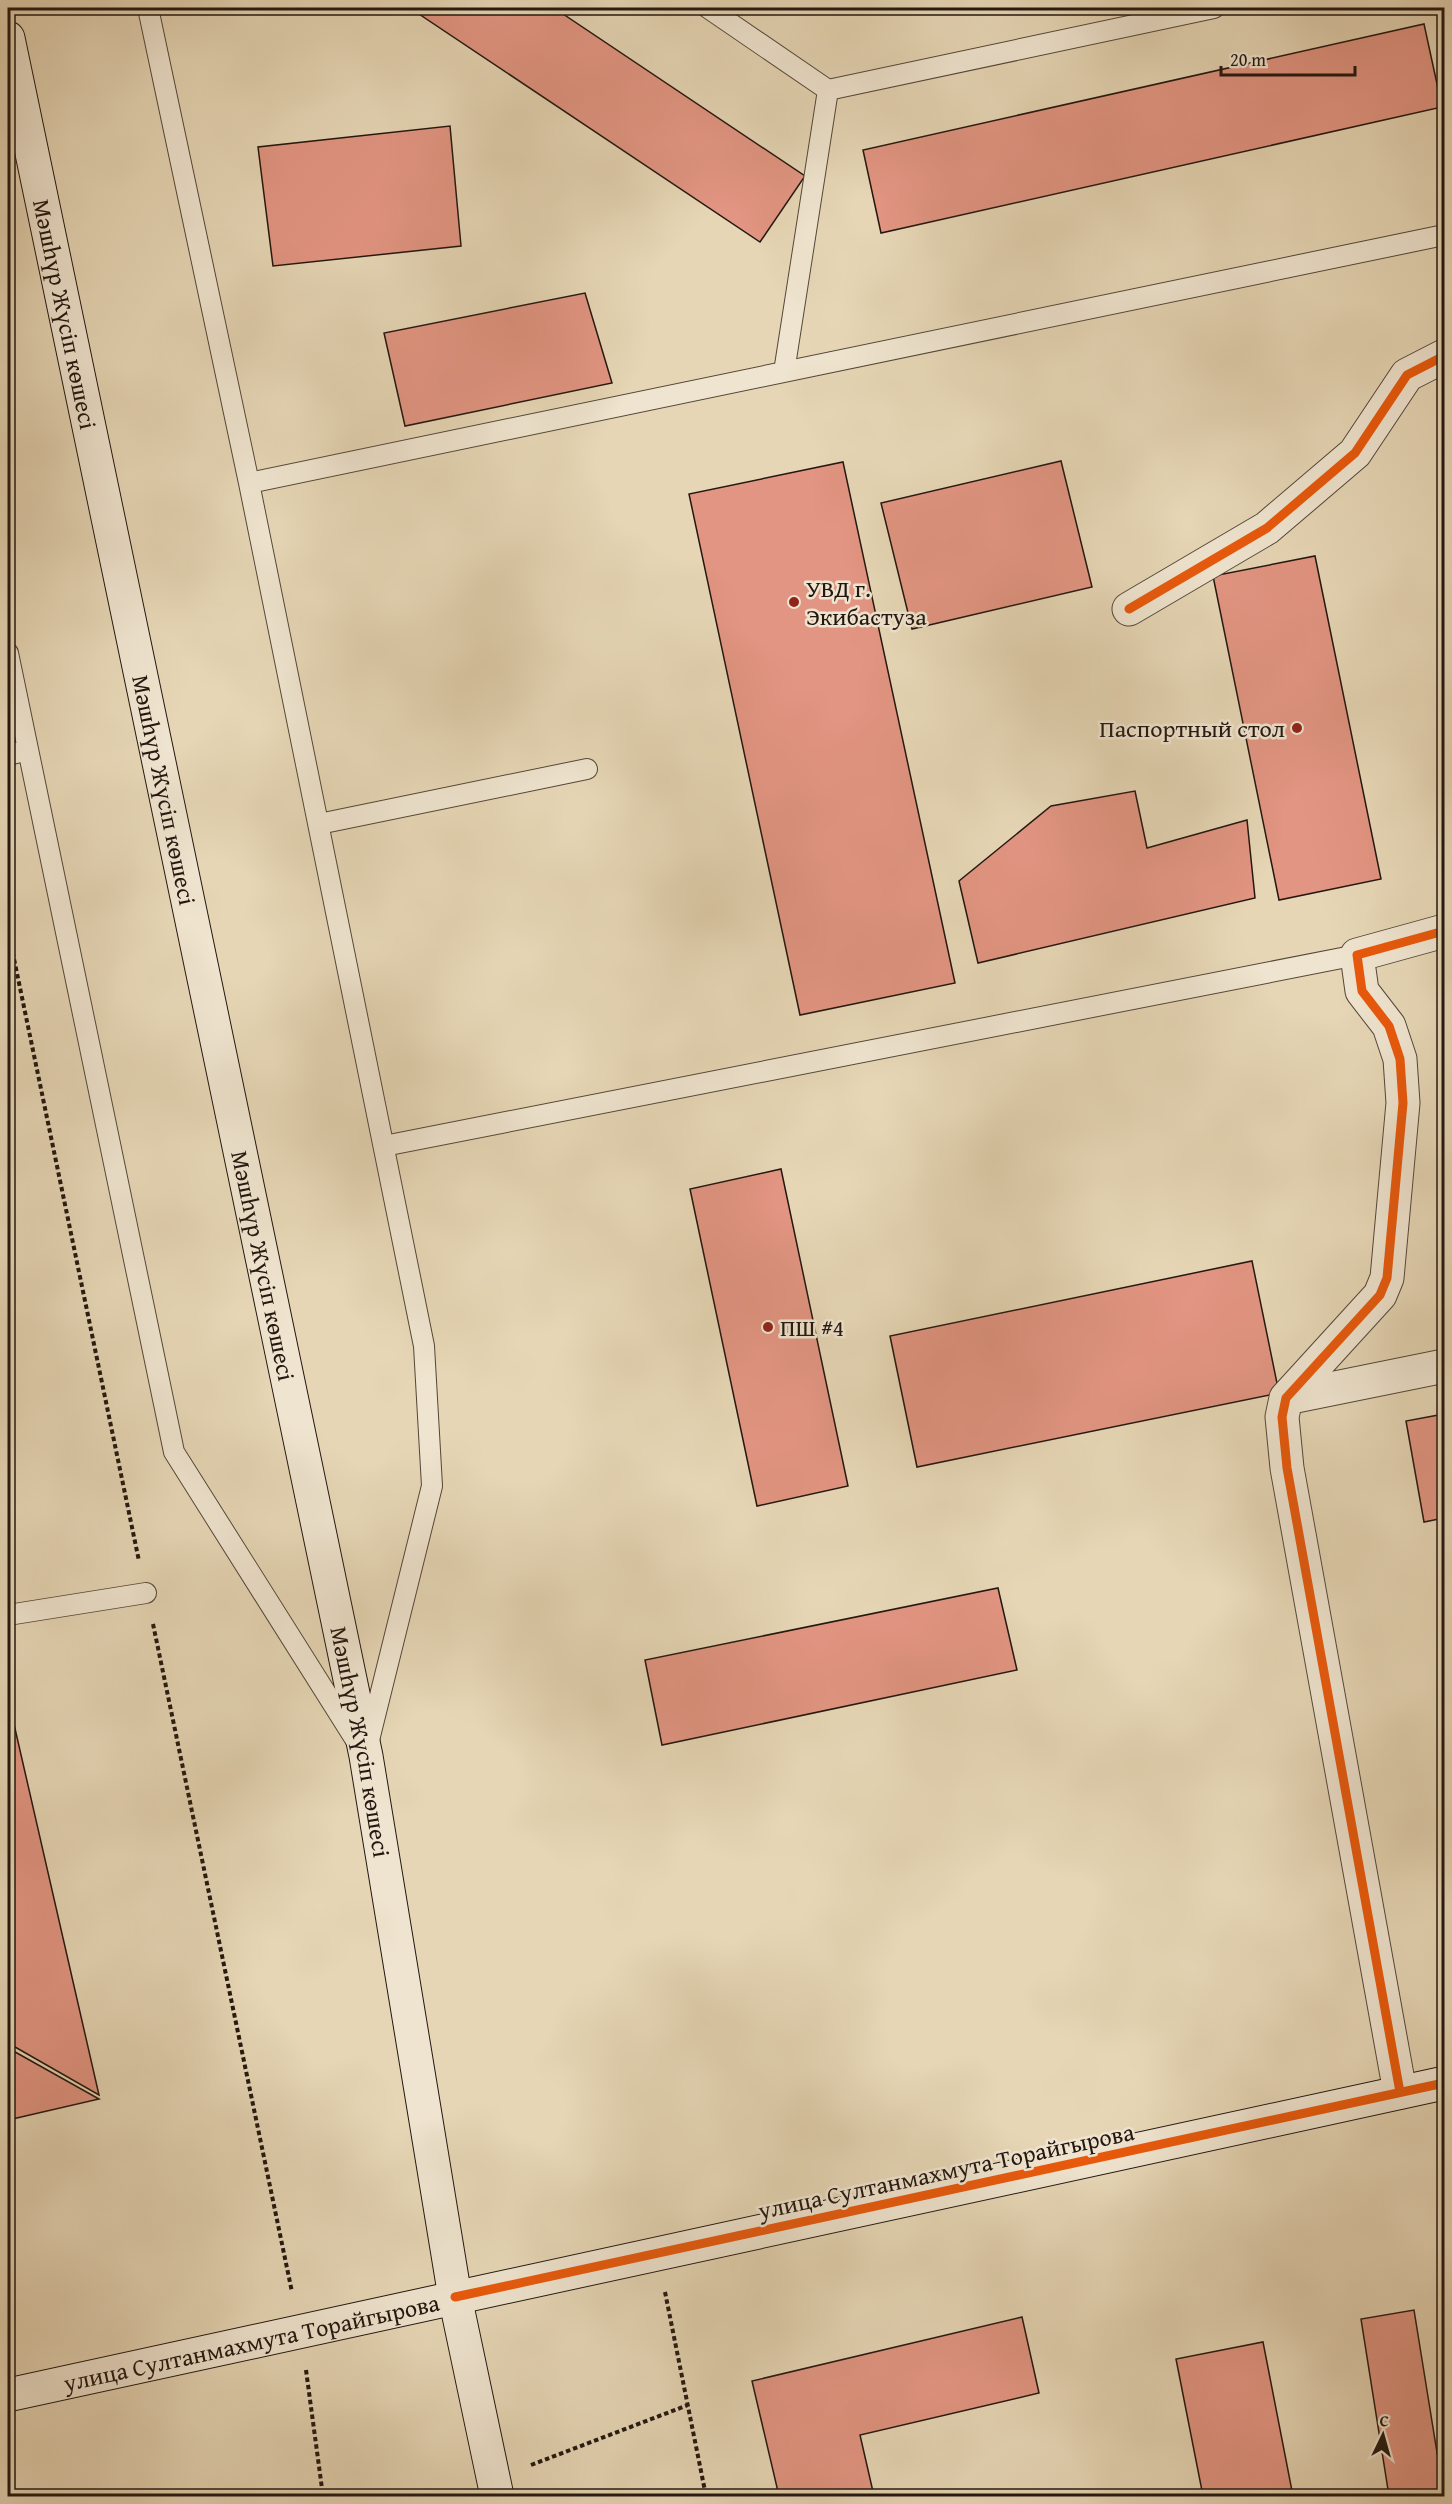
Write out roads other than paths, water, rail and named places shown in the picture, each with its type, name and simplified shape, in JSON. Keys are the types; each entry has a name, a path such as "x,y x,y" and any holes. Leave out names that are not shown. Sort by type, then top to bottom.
{"main road":[{"name":"Мәшһүр Жүсіп көшесі","path":"8,39 366,1756 455,2297 495,2488"},
{"path":"1129,609 1267,528 1355,453 1407,375 1444,356"},
{"path":"1400,2092 1287,1468 1282,1417 1286,1398 1380,1295 1387,1278 1403,1103 1400,1059 1389,1026 1362,991 1357,955 1444,931"},
{"path":"1286,1398 1444,1366"},
{"name":"улица Султанмахмута Торайгырова","path":"8,2395 1444,2083"}],"lane":[{"path":"148,8 249,483 424,1346 432,1486 366,1756"},
{"path":"708,8 828,90 1214,8"},
{"path":"784,372 828,90"},
{"path":"249,483 1444,235"},
{"path":"8,653 174,1452 366,1756"},
{"path":"8,755 28,750"},
{"path":"318,824 587,769"},
{"path":"384,1146 1357,955"},
{"path":"8,1615 146,1593"}],"place":[{"name":"УВД г. Экибастуза","path":"794,602"},
{"name":"Паспортный стол","path":"1297,728"},
{"name":"ПШ #4","path":"768,1327"}]}
